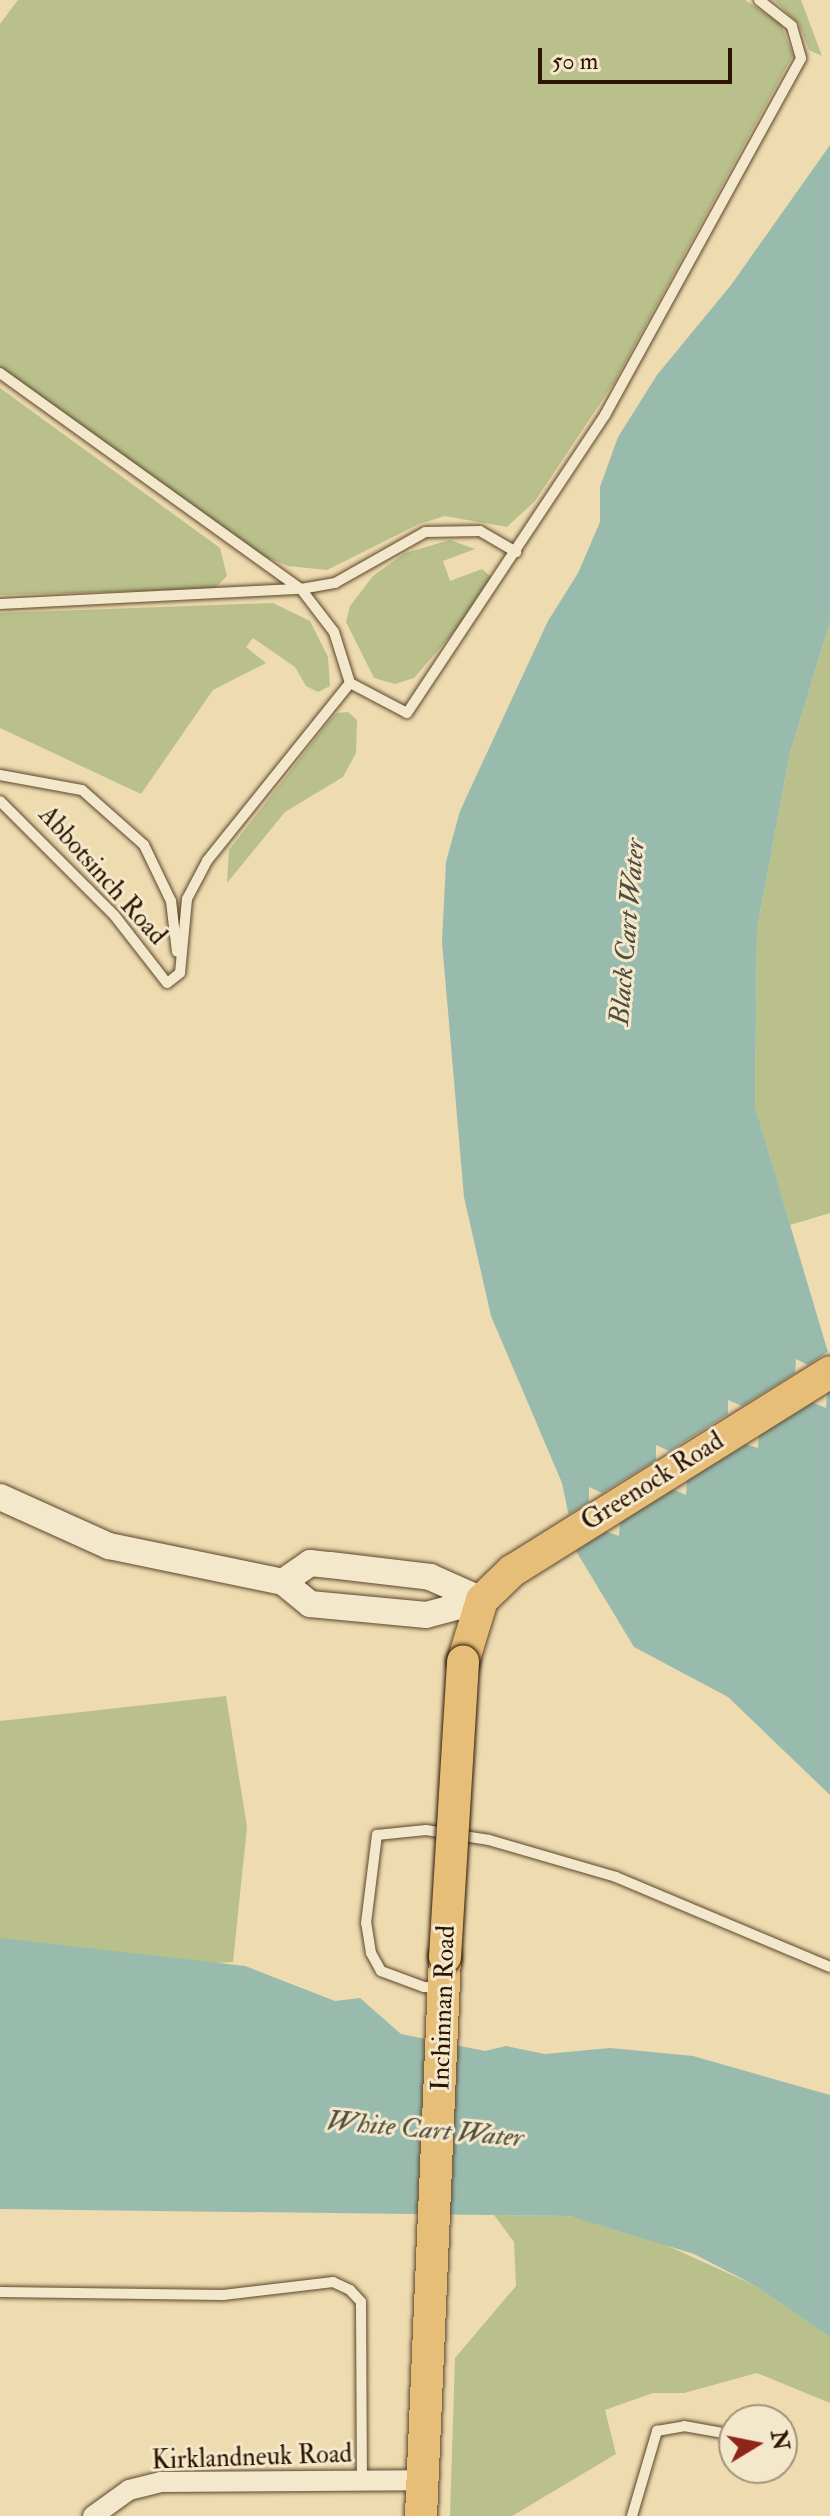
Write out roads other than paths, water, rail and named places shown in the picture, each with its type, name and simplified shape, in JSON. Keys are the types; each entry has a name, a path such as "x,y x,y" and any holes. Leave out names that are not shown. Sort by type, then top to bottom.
{"main road":[{"name":"Greenock Road","path":"482,1600 526,1562 830,1372"},
{"name":"Inchinnan Road","path":"421,2516 444,1972 463,1662 482,1600"}],"street":[{"path":"0,1497 109,1546 283,1582 310,1604 426,1615 482,1600"},
{"path":"283,1582 310,1563 430,1577 482,1600"},
{"name":"Kirklandneuk Road","path":"93,2516 129,2490 161,2482 421,2480"}],"lane":[{"path":"0,373 301,589 334,632 350,683 407,713 605,415 801,58 792,26 759,0"},
{"path":"0,604 301,589 335,583 425,532 480,531 516,552"},
{"path":"180,973 187,899 207,861 350,683"},
{"path":"0,775 82,790 144,845 171,901 180,973"},
{"name":"Abbotsinch Road","path":"0,801 104,904 167,983 180,973"},
{"path":"444,1972 424,1987 381,1971 371,1953 366,1923 377,1835 426,1830 489,1840 616,1877 830,1967"},
{"path":"0,2292 223,2295 333,2282 350,2290 361,2302 362,2480"},
{"path":"632,2516 657,2431 684,2426 718,2432"}],"water":[{"name":"Black Cart Water","path":"830,145 830,622 790,753 757,929 755,1107 830,1359 830,1795 728,1697 634,1647 576,1551 562,1483 491,1316 464,1197 442,942 446,862 460,811 548,621 578,573 600,522 600,487 618,437 657,375 731,285"},
{"name":"White Cart Water","path":"0,1938 245,1966 335,2001 360,1998 401,2034 485,2051 506,2046 545,2054 610,2048 693,2056 830,2095 830,2337 754,2285 694,2254 570,2216 0,2209"}]}
